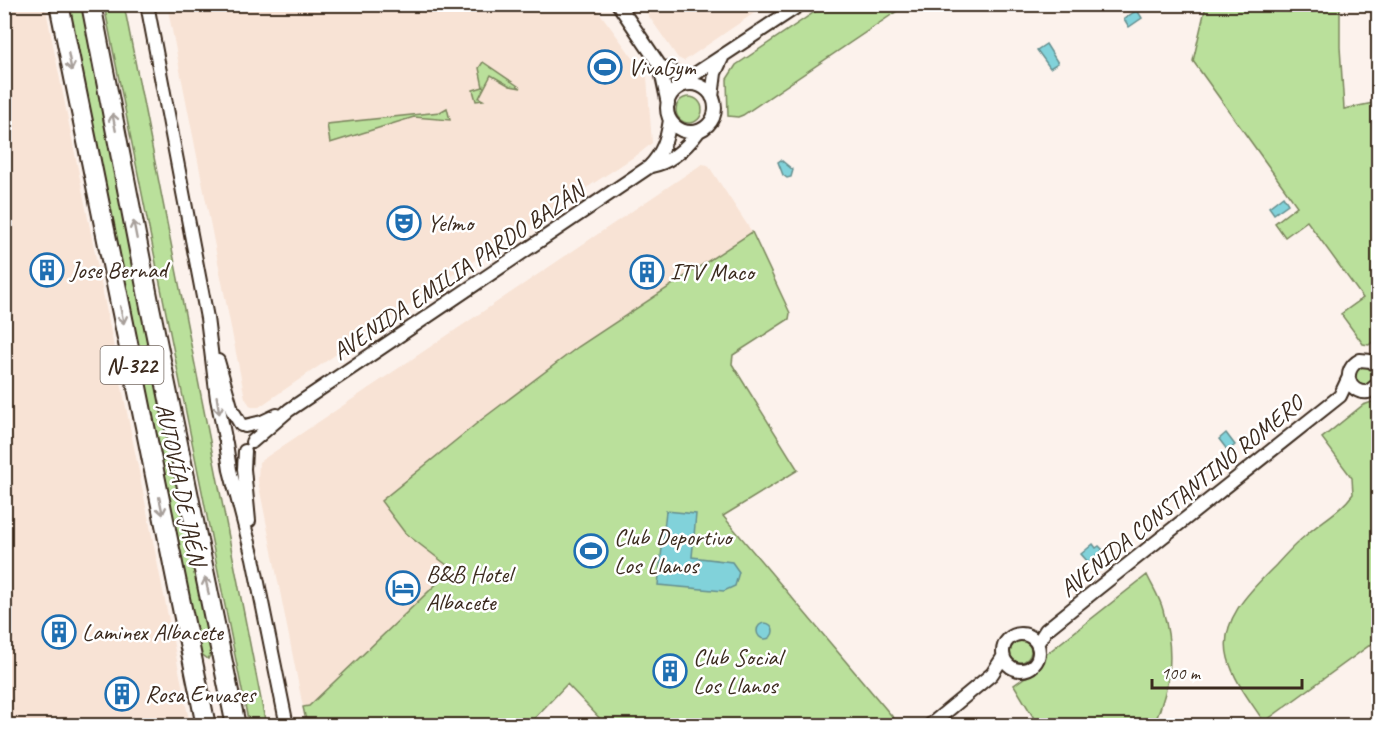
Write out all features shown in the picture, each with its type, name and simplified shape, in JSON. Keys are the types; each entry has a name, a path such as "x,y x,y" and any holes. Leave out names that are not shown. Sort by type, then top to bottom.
{"highway":[{"name":"AUTOVÍA DE JAÉN","path":"59,4 206,726"},
{"name":"AUTOVÍA DE JAÉN","path":"91,4 150,307 236,726"}],"street":[{"path":"147,4 208,329 217,399 230,470 253,558 287,726"},
{"path":"618,4 660,66 670,120 679,129 685,132 699,131 710,124 715,111 712,97 715,73 722,58"},
{"path":"690,84 692,76 699,70 722,58 801,4"},
{"path":"660,66 672,71 690,84 702,87 712,97"},
{"path":"668,104 678,88 690,84"},
{"name":"AVENIDA EMILIA PARDO BAZÁN","path":"249,446 289,410 650,166 661,153 667,139 670,120"},
{"name":"AVENIDA EMILIA PARDO BAZÁN","path":"650,166 659,165 685,149 699,131"},
{"path":"208,329 232,410 251,433 244,469 253,558"},
{"path":"1342,394 1349,370 1354,363 1365,359 1377,364"},
{"path":"1348,379 1353,388 1358,391"},
{"name":"AVENIDA CONSTANTINO ROMERO","path":"1033,640 1342,394 1368,392 1374,390 1378,384"},
{"name":"AVENIDA EMILIA PARDO BAZÁN","path":"243,425 262,422 289,410"},
{"path":"226,440 228,430 236,425 243,425"},
{"path":"226,440 236,452 249,446"},
{"path":"929,726 992,674 1003,657 1004,645 1011,636 1023,633 1033,640 1038,655 1033,665 1022,670 1011,667 992,674"},
{"path":"1003,657 1011,667"}],"shaded area":[{"path":"4,5 45,5 190,725 5,725"},
{"path":"167,5 594,5 647,77 652,143 259,407 251,407 245,398"},
{"path":"641,5 757,5 760,9 684,61 678,58"},
{"path":"702,164 708,165 752,232 578,347 481,420 382,501 405,533 452,569 309,706 303,707 258,481 259,462"}],"green space":[{"path":"65,5 82,5 213,649 208,659 200,653"},
{"path":"104,5 124,5 266,725 249,725"},
{"path":"825,5 906,5 743,115 728,116 727,79 736,65"},
{"path":"1206,5 1340,5 1344,109 1378,102 1378,337 1369,345 1363,344 1341,314 1363,298 1307,221 1285,237 1275,223 1297,206 1193,61"},
{"path":"483,62 521,88 510,86 491,75 479,98 483,100 476,101 473,90 483,87 479,68"},
{"path":"689,97 698,101 702,110 698,119 689,123 680,119 676,110 680,101"},
{"path":"447,108 450,120 414,117 330,143 327,124 440,112"},
{"name":"Club Deportivo Los Llanos","path":"752,232 790,313 789,319 733,355 732,364 798,470 723,516 896,721 890,726 606,725 567,684 528,725 307,725 303,707 309,706 452,569 405,533 381,501 481,420 578,347"},
{"path":"1364,367 1370,370 1373,376 1370,382 1364,385 1358,382 1355,376 1358,370"},
{"path":"1378,400 1378,639 1264,722 1234,675 1228,658 1226,644 1232,618 1257,584 1298,542 1342,506 1353,494 1352,478 1322,438 1363,405"},
{"path":"1147,575 1163,610 1170,655 1164,696 1154,725 1038,725 1014,685 1038,668 1044,656"},
{"path":"1020,640 1030,647 1031,651 1024,661 1020,662 1010,655 1009,651 1016,641"}],"water":[{"path":"1137,10 1142,18 1129,27 1124,19"},
{"path":"1046,44 1058,63 1050,68 1037,50"},
{"path":"781,160 793,170 791,177 787,178 783,175 778,162"},
{"path":"1283,196 1288,204 1274,214 1269,207"},
{"path":"1226,433 1235,445 1228,451 1219,439"},
{"path":"666,511 696,514 692,557 732,562 739,572 735,586 724,591 658,585"},
{"path":"1093,544 1096,548 1099,546 1103,550 1088,562 1081,554"},
{"path":"762,623 768,623 773,631 771,637 762,639 757,634 757,628"}],"place":[{"name":"VivaGym","path":"605,67"},
{"name":"Yelmo","path":"404,223"},
{"name":"Jose Bernad","path":"47,270"},
{"name":"ITV Maco","path":"647,272"},
{"name":"Club Deportivo Los Llanos","path":"591,551"},
{"name":"B&B Hotel Albacete","path":"403,588"},
{"name":"Laminex Albacete","path":"59,632"},
{"name":"Club Social Los Llanos","path":"670,671"},
{"name":"Rosa Envases","path":"122,694"}]}
